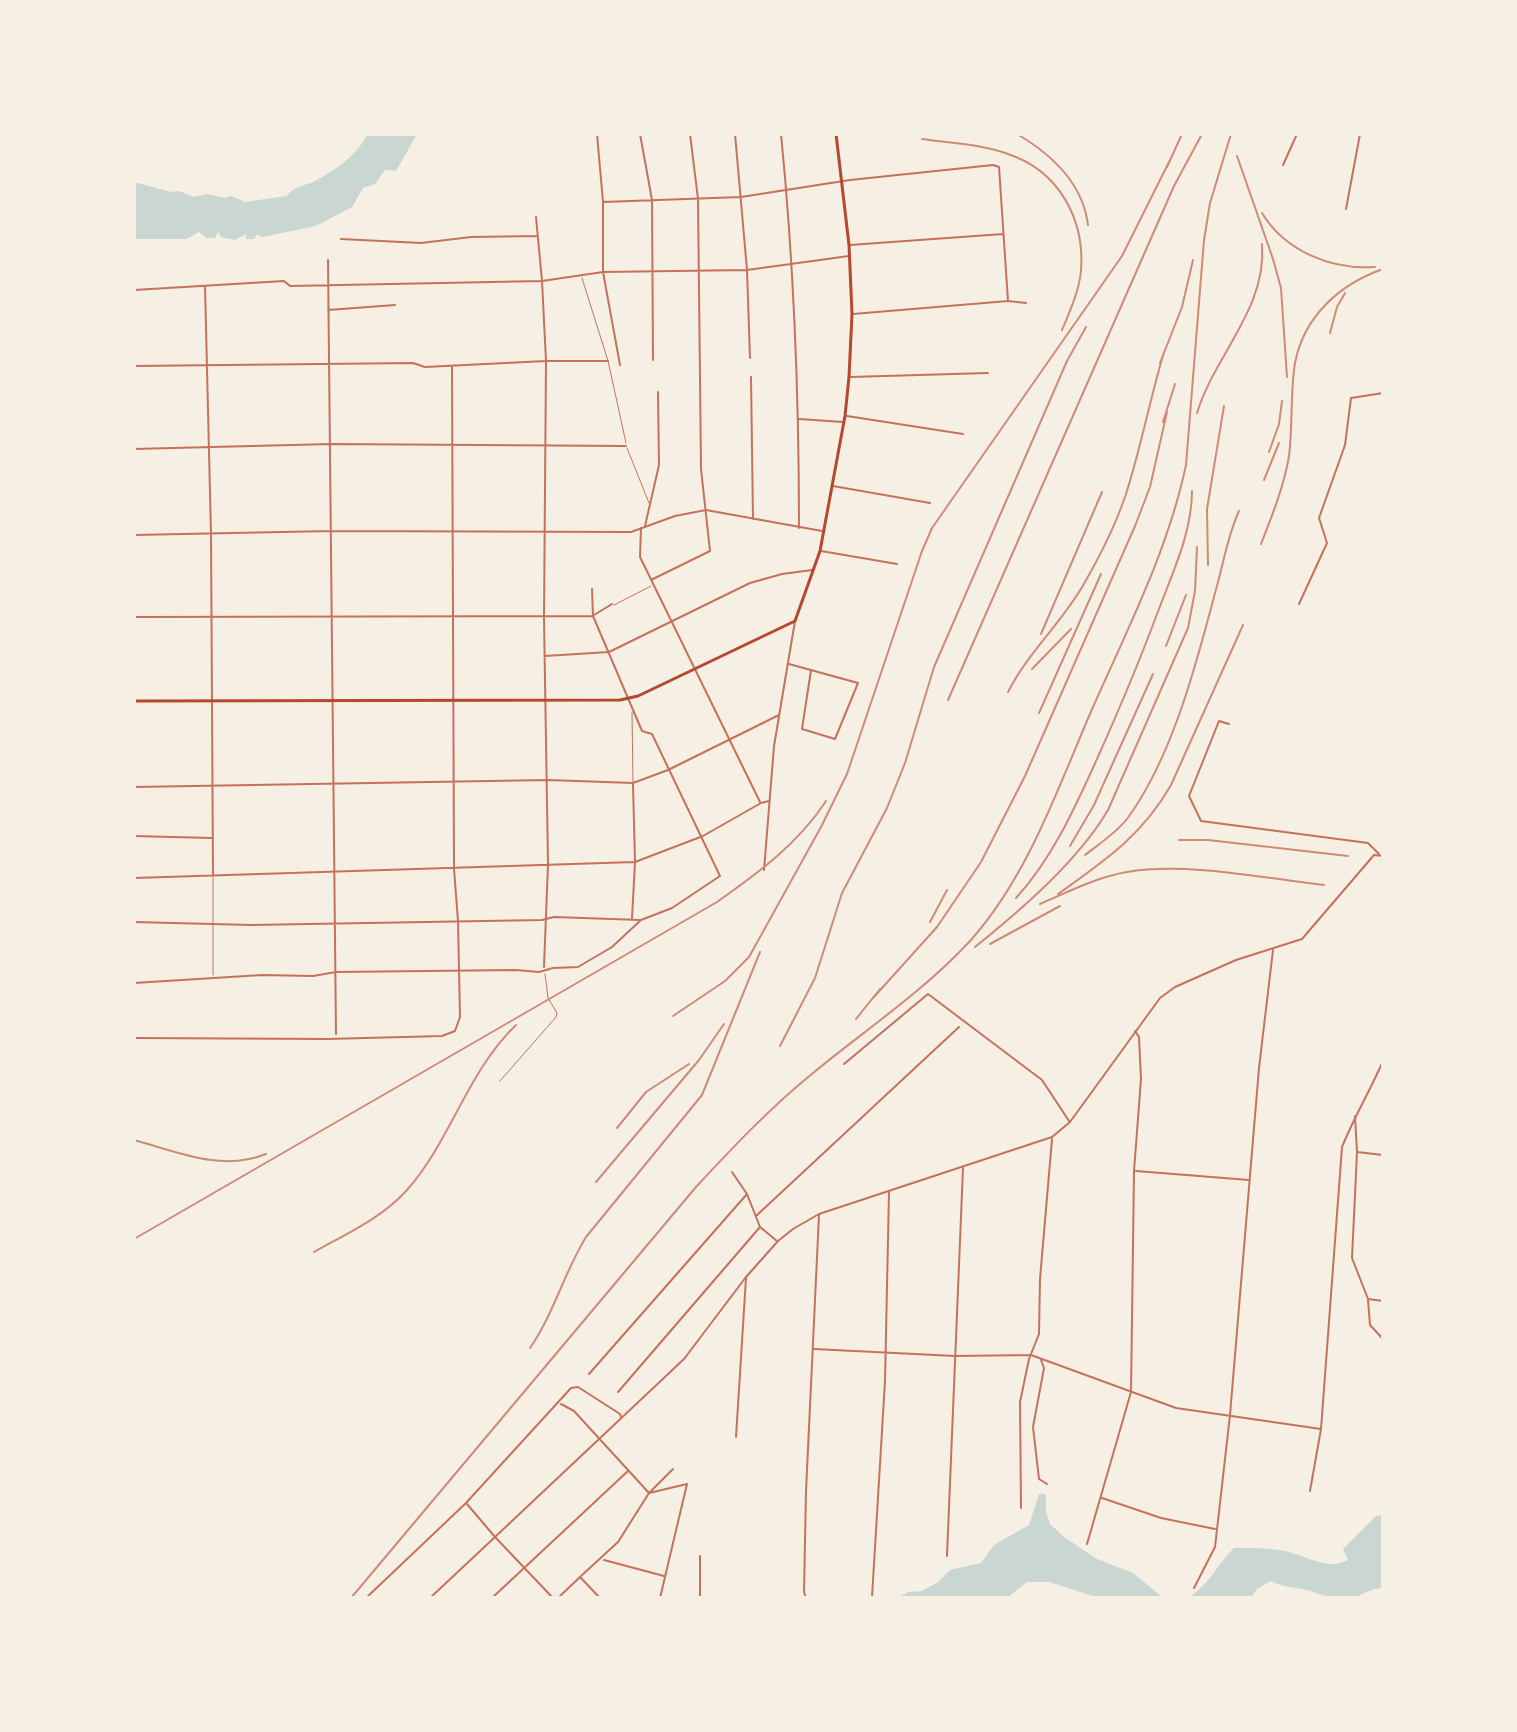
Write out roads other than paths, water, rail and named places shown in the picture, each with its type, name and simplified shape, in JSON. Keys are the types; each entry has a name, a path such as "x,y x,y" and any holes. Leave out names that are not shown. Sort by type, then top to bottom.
{"main road":[{"path":"134,701 620,700 697,669 795,621 820,551 845,416 849,377 852,314 849,245 836,134"}],"street":[{"path":"597,134 603,202 603,272 620,365"},
{"path":"640,134 652,200 653,360"},
{"path":"651,580 710,551 701,469 698,199 690,134"},
{"path":"735,134 747,270 750,358"},
{"path":"781,134 792,265 799,419 799,528"},
{"path":"1283,165 1297,134"},
{"path":"1346,209 1360,134"},
{"path":"603,202 741,197 840,182 993,165 999,167 1008,301"},
{"path":"500,1081 557,1013 548,998 544,971 548,864 544,618 547,444 546,361 536,217"},
{"path":"849,245 1003,234"},
{"path":"341,239 421,243 471,237 538,236"},
{"path":"134,290 284,281 290,286 542,281 603,272 747,270 849,256"},
{"path":"328,260 336,1037"},
{"path":"581,275 608,361 626,446 649,503"},
{"path":"205,285 211,534 213,979"},
{"path":"852,314 1008,301 1026,303"},
{"path":"328,310 395,305"},
{"path":"134,366 327,362 413,363 425,367 452,367 608,361"},
{"path":"134,1038 442,1036 455,1031 458,1023 459,970 452,700 452,367"},
{"path":"849,377 988,373"},
{"path":"751,377 753,520"},
{"path":"658,392 659,465 643,526 640,557 761,803"},
{"path":"1299,604 1327,543 1319,518 1345,445 1351,398 1383,393"},
{"path":"845,416 963,434"},
{"path":"799,419 844,422"},
{"path":"134,449 331,444 626,446"},
{"path":"831,485 930,503"},
{"path":"134,535 331,531 631,532 706,510 822,531"},
{"path":"820,551 897,564"},
{"path":"545,656 609,652 750,583 813,570"},
{"path":"134,617 593,616 654,584"},
{"path":"134,922 335,923 554,917 641,920 672,908 720,876 652,734 642,731 593,616 592,589"},
{"path":"764,870 779,715 795,621"},
{"path":"788,664 811,670 858,683 835,739 802,729 811,670"},
{"path":"632,705 635,862 632,920"},
{"path":"134,787 548,780 633,783 668,770 779,715"},
{"path":"1229,724 1219,721 1189,796 1201,821 1368,843 1381,855"},
{"path":"134,878 635,862 703,836 769,801"},
{"path":"134,836 212,838"},
{"path":"430,1598 684,1359 746,1277 793,1229 819,1214 1052,1137 1070,1122 1160,998 1175,987 1236,960 1302,939 1374,855 1381,855"},
{"path":"134,983 262,975 313,976 336,972 539,972 578,967 612,947 641,920"},
{"path":"1194,1588 1215,1547 1273,949"},
{"path":"844,1064 928,994 1042,1080 1070,1122"},
{"path":"756,1216 959,1027"},
{"path":"1087,1544 1131,1392 1134,1171 1141,1079 1139,1037 1135,1031"},
{"path":"1310,1491 1321,1429 1342,1147 1383,1061"},
{"path":"1355,1115 1357,1152 1352,1258 1368,1299 1370,1325 1383,1339"},
{"path":"1021,1508 1020,1402 1039,1334 1040,1279 1052,1137"},
{"path":"1357,1152 1383,1155"},
{"path":"947,1556 963,1166"},
{"path":"1134,1171 1249,1180"},
{"path":"732,1172 747,1194 760,1227 778,1241"},
{"path":"872,1597 886,1351 889,1191"},
{"path":"589,1374 747,1194"},
{"path":"806,1598 806,1491 819,1214"},
{"path":"618,1392 760,1227"},
{"path":"736,1437 746,1277"},
{"path":"1368,1299 1383,1301"},
{"path":"814,1349 955,1356 1031,1355 1176,1408 1321,1429"},
{"path":"1040,1359 1044,1368 1033,1427 1039,1479 1047,1484"},
{"path":"366,1598 466,1503 569,1390 578,1387 620,1414 622,1419"},
{"path":"559,1404 571,1408 649,1493"},
{"path":"466,1503 555,1598 602,1559 624,1535 649,1493 673,1469"},
{"path":"492,1598 628,1471"},
{"path":"649,1493 687,1484 660,1598"},
{"path":"1101,1497 1161,1518 1216,1529"},
{"path":"700,1556 700,1598"},
{"path":"602,1559 665,1576"},
{"path":"580,1577 600,1598"}],"railway":[{"path":"1017,134 1042,151 1072,183 1080,196 1088,225"},
{"path":"1167,167 1182,134"},
{"path":"948,700 1174,186 1202,134"},
{"path":"351,1598 696,1187 782,1100 952,959 991,915 1009,888 1054,799 1169,528 1186,465 1204,240 1210,203 1231,134"},
{"path":"922,139 1008,154 1026,162 1055,185 1073,216 1081,252 1078,286 1062,330"},
{"path":"1237,156 1281,288 1287,377"},
{"path":"673,1016 725,981 749,957 847,774 932,528 1122,256 1171,158"},
{"path":"1262,213 1296,248 1342,265 1375,267"},
{"path":"1197,413 1256,290 1262,244"},
{"path":"1160,363 1182,307 1193,260"},
{"path":"1261,544 1287,467 1293,375 1306,331 1326,304 1339,293 1352,283 1383,269"},
{"path":"1330,333 1337,307 1345,293"},
{"path":"780,1046 815,978 842,893 887,808 905,763 934,667 1067,361 1086,327"},
{"path":"1008,692 1025,664 1076,597 1113,528 1131,476 1164,352"},
{"path":"1163,422 1175,384"},
{"path":"1269,452 1279,424 1282,401"},
{"path":"1208,565 1207,509 1224,406"},
{"path":"873,998 937,927 981,862 1025,776 1135,526 1150,487 1167,412"},
{"path":"1264,480 1279,443"},
{"path":"1016,898 1042,865 1064,828 1116,716 1180,553 1189,522 1192,491"},
{"path":"1041,634 1102,492"},
{"path":"1085,855 1127,819 1143,795 1170,740 1191,680 1239,511"},
{"path":"975,947 1065,866 1108,810 1188,628 1195,591 1197,547"},
{"path":"1039,713 1101,574"},
{"path":"1166,646 1186,595"},
{"path":"1058,894 1121,846 1160,803 1243,625"},
{"path":"1032,669 1071,629"},
{"path":"1070,846 1094,805 1153,674"},
{"path":"134,1239 717,902 790,844 826,801"},
{"path":"1179,840 1208,840 1348,856"},
{"path":"1040,904 1105,877 1150,869 1225,872 1324,885"},
{"path":"930,922 947,890"},
{"path":"990,944 1060,906"},
{"path":"530,1348 586,1237 702,1095 760,952"},
{"path":"856,1019 880,989"},
{"path":"596,1182 699,1060 724,1024"},
{"path":"314,1252 375,1217 407,1190 436,1150 484,1064 516,1025"},
{"path":"617,1128 646,1092 689,1064"},
{"path":"134,1140 216,1161 250,1159 266,1154"}]}
